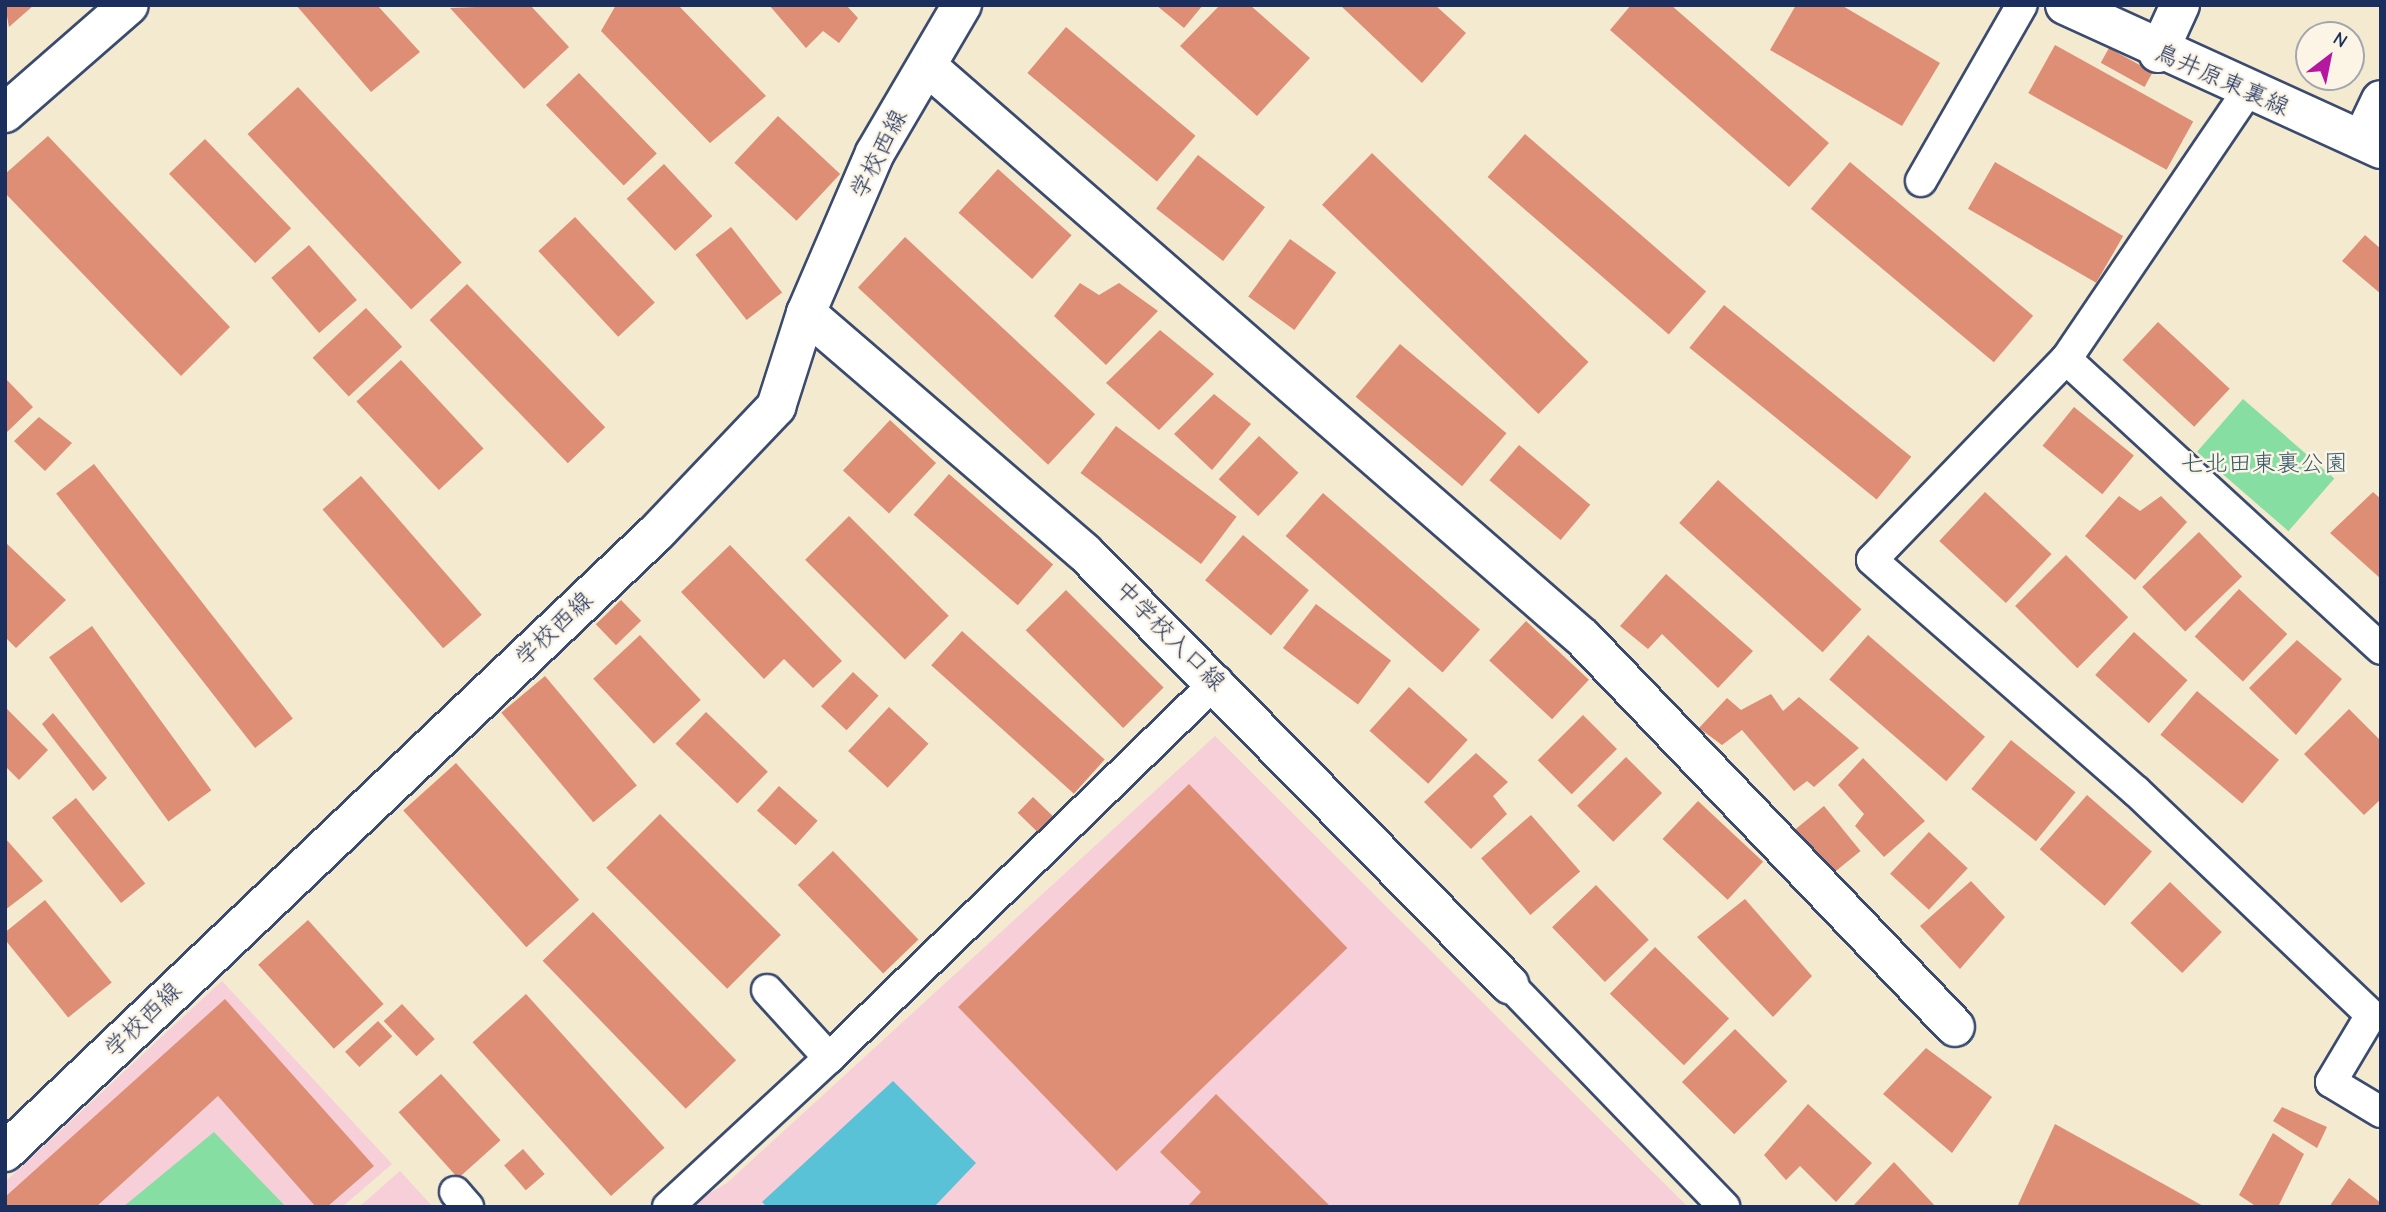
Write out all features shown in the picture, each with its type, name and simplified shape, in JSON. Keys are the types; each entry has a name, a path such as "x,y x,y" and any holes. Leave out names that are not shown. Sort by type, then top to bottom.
{"street":[{"path":"5,113 129,5"},
{"name":"学校西線","path":"5,1152 657,532 776,407 806,313 875,153 962,5"},
{"name":"鳥井原東裏線","path":"2065,5 2158,53 2371,145"},
{"path":"2158,53 2180,5"},
{"path":"927,66 1583,638 1955,1027"},
{"path":"2371,145 2381,100"},
{"name":"中学校入口線","path":"806,313 1085,553 1217,681 1509,984"}],"lane":[{"path":"1921,181 2022,5"},
{"path":"2247,92 2066,359 1872,560 2136,791 2376,1011 2331,1082 2381,1112"},
{"path":"2066,359 2381,649"},
{"path":"668,1207 829,1058 1217,681"},
{"path":"1509,984 1724,1207"},
{"path":"767,990 829,1058"}],"shaded area":[{"path":"1215,736 1688,1207 686,1207 727,1183"},
{"path":"222,981 392,1164 342,1207 5,1207 5,1182"},
{"path":"400,1171 433,1207 359,1207"}],"green space":[{"name":"七北田東裏公園","path":"2243,399 2334,478 2288,531 2197,452"},
{"path":"214,1132 286,1207 123,1207"}],"water":[{"path":"893,1081 976,1163 934,1207 767,1207 762,1202"}],"building":[{"path":"5,5 34,5 9,27"},
{"path":"296,5 377,5 420,52 371,92"},
{"path":"530,5 569,47 524,89 450,8"},
{"path":"616,5 678,5 766,96 710,143 601,31"},
{"path":"769,5 846,5 858,18 839,43 823,31 806,48"},
{"path":"1156,5 1203,5 1184,28"},
{"path":"1220,5 1250,5 1310,58 1257,116 1180,46"},
{"path":"1340,5 1435,5 1466,33 1422,83"},
{"path":"1631,5 1671,5 1829,143 1789,187 1610,30"},
{"path":"1796,5 1841,5 1940,63 1902,126 1770,50"},
{"path":"1066,27 1195,136 1157,182 1027,73"},
{"path":"2055,45 2193,122 2167,170 2028,93"},
{"path":"2109,48 2153,72 2144,87 2101,63"},
{"path":"579,73 657,154 624,186 546,105"},
{"path":"298,87 462,263 411,310 248,134"},
{"path":"778,116 840,174 797,221 734,163"},
{"path":"1525,134 1706,291 1669,334 1488,177"},
{"path":"48,136 230,327 181,376 5,193 5,174"},
{"path":"205,139 291,228 255,263 169,174"},
{"path":"1372,153 1589,362 1539,414 1322,205"},
{"path":"1198,155 1265,207 1223,261 1156,209"},
{"path":"1850,162 2033,316 1994,362 1811,209"},
{"path":"1995,162 2123,236 2096,283 1968,209"},
{"path":"664,164 712,216 675,251 627,199"},
{"path":"998,169 1072,235 1032,279 959,213"},
{"path":"575,217 655,303 618,337 538,251"},
{"path":"731,227 782,292 747,320 696,255"},
{"path":"2365,235 2381,249 2381,294 2342,261"},
{"path":"905,237 1095,414 1048,465 858,287"},
{"path":"1290,239 1336,273 1294,330 1248,296"},
{"path":"309,245 357,300 319,333 271,278"},
{"path":"1080,283 1099,295 1119,283 1158,311 1106,365 1054,316"},
{"path":"467,284 605,427 568,463 430,320"},
{"path":"1724,305 1911,457 1877,499 1689,348"},
{"path":"366,308 402,347 349,397 313,358"},
{"path":"2158,322 2230,389 2194,427 2123,360"},
{"path":"1160,330 1214,374 1159,430 1106,383"},
{"path":"1400,344 1506,433 1462,486 1356,397"},
{"path":"401,360 484,448 439,490 356,402"},
{"path":"5,378 33,407 5,434"},
{"path":"1214,394 1251,424 1212,470 1174,434"},
{"path":"2074,407 2134,455 2102,494 2043,446"},
{"path":"39,417 72,443 45,471 14,441"},
{"path":"890,420 936,463 889,513 843,470"},
{"path":"1116,426 1237,517 1201,564 1080,473"},
{"path":"1259,436 1298,473 1258,516 1219,479"},
{"path":"1519,445 1590,505 1561,540 1489,480"},
{"path":"94,464 293,719 255,748 56,494"},
{"path":"949,474 1053,565 1018,605 914,515"},
{"path":"361,476 482,615 443,648 323,509"},
{"path":"1718,480 1861,609 1823,652 1679,523"},
{"path":"1985,492 2052,554 2006,603 1939,541"},
{"path":"2373,492 2381,499 2381,579 2330,533"},
{"path":"1323,493 1480,629 1443,672 1286,536"},
{"path":"2119,496 2140,511 2161,496 2187,522 2135,580 2085,536"},
{"path":"849,516 949,616 905,660 805,560"},
{"path":"2199,532 2242,577 2185,631 2142,587"},
{"path":"1243,535 1309,590 1271,635 1205,580"},
{"path":"5,542 66,600 16,648 5,637"},
{"path":"730,545 842,661 813,688 784,659 764,679 681,592"},
{"path":"2066,555 2128,617 2077,668 2015,606"},
{"path":"1666,574 1753,651 1718,688 1662,634 1648,649 1620,626"},
{"path":"2239,589 2287,634 2243,682 2195,637"},
{"path":"1066,590 1164,688 1123,728 1026,630"},
{"path":"621,600 641,621 616,645 596,624"},
{"path":"1316,604 1391,661 1358,704 1283,648"},
{"path":"1526,621 1589,680 1552,719 1489,660"},
{"path":"92,626 211,790 168,821 49,657"},
{"path":"962,631 1105,759 1074,794 931,665"},
{"path":"2134,632 2188,680 2149,723 2095,675"},
{"path":"640,635 701,700 654,744 593,679"},
{"path":"1868,635 1985,737 1946,781 1829,680"},
{"path":"2297,640 2342,679 2296,735 2249,688"},
{"path":"853,672 879,696 847,730 821,706"},
{"path":"545,676 637,786 593,822 501,713"},
{"path":"1409,687 1468,740 1428,784 1370,731"},
{"path":"2197,691 2279,760 2242,803 2160,735"},
{"path":"1771,694 1783,711 1799,697 1859,748 1814,787 1807,781 1794,791 1742,730 1722,745 1699,728 1727,698 1741,710"},
{"path":"5,707 48,750 19,780 5,766"},
{"path":"889,707 928,744 888,788 848,751"},
{"path":"2349,709 2381,741 2381,799 2364,815 2304,754"},
{"path":"706,712 768,772 737,803 675,744"},
{"path":"53,713 107,778 93,791 42,724"},
{"path":"1583,715 1617,749 1572,794 1538,760"},
{"path":"2011,740 2076,792 2036,841 1971,789"},
{"path":"1476,753 1508,782 1493,796 1507,814 1471,849 1424,802"},
{"path":"1626,757 1662,793 1613,842 1577,806"},
{"path":"1863,758 1925,821 1884,857 1855,826 1864,814 1838,785"},
{"path":"456,763 579,900 526,947 403,811"},
{"path":"1189,784 1347,948 1116,1171 958,1007"},
{"path":"779,786 818,821 796,845 757,811"},
{"path":"2087,795 2152,851 2105,906 2040,849"},
{"path":"1033,797 1058,821 1043,837 1018,813"},
{"path":"76,798 145,883 121,903 52,818"},
{"path":"1698,801 1763,862 1728,900 1663,839"},
{"path":"1824,806 1861,851 1831,875 1794,830"},
{"path":"660,814 781,935 727,989 606,868"},
{"path":"1531,815 1580,872 1530,915 1481,858"},
{"path":"1929,832 1968,868 1929,910 1890,874"},
{"path":"5,838 43,881 5,910"},
{"path":"833,851 918,939 883,974 798,885"},
{"path":"1971,881 2005,917 1960,969 1920,926"},
{"path":"2170,882 2222,932 2182,973 2130,923"},
{"path":"1596,885 1649,940 1605,982 1552,927"},
{"path":"1745,899 1812,976 1773,1017 1697,937"},
{"path":"45,900 112,982 68,1018 5,940 5,932"},
{"path":"593,912 736,1060 686,1109 543,961"},
{"path":"308,920 384,1004 334,1049 258,965"},
{"path":"1655,947 1729,1019 1684,1065 1610,994"},
{"path":"526,994 665,1148 611,1196 472,1042"},
{"path":"225,999 374,1166 327,1207 316,1207 218,1096 96,1207 5,1207 5,1197"},
{"path":"402,1004 435,1039 416,1056 384,1021"},
{"path":"378,1021 392,1036 359,1067 345,1052"},
{"path":"1735,1029 1787,1081 1734,1134 1682,1082"},
{"path":"1926,1048 1992,1097 1952,1153 1883,1094"},
{"path":"441,1074 501,1140 458,1178 399,1112"},
{"path":"1216,1094 1331,1207 1187,1207 1201,1192 1160,1152"},
{"path":"1808,1104 1872,1163 1836,1202 1800,1166 1786,1180 1764,1155"},
{"path":"2282,1107 2327,1127 2317,1148 2273,1121"},
{"path":"2055,1124 2205,1207 2017,1207"},
{"path":"2273,1133 2304,1154 2278,1207 2257,1207 2239,1195"},
{"path":"523,1149 545,1174 526,1190 504,1165"},
{"path":"1894,1162 1936,1207 1852,1207"},
{"path":"2349,1178 2381,1203 2381,1207 2329,1207"}]}
